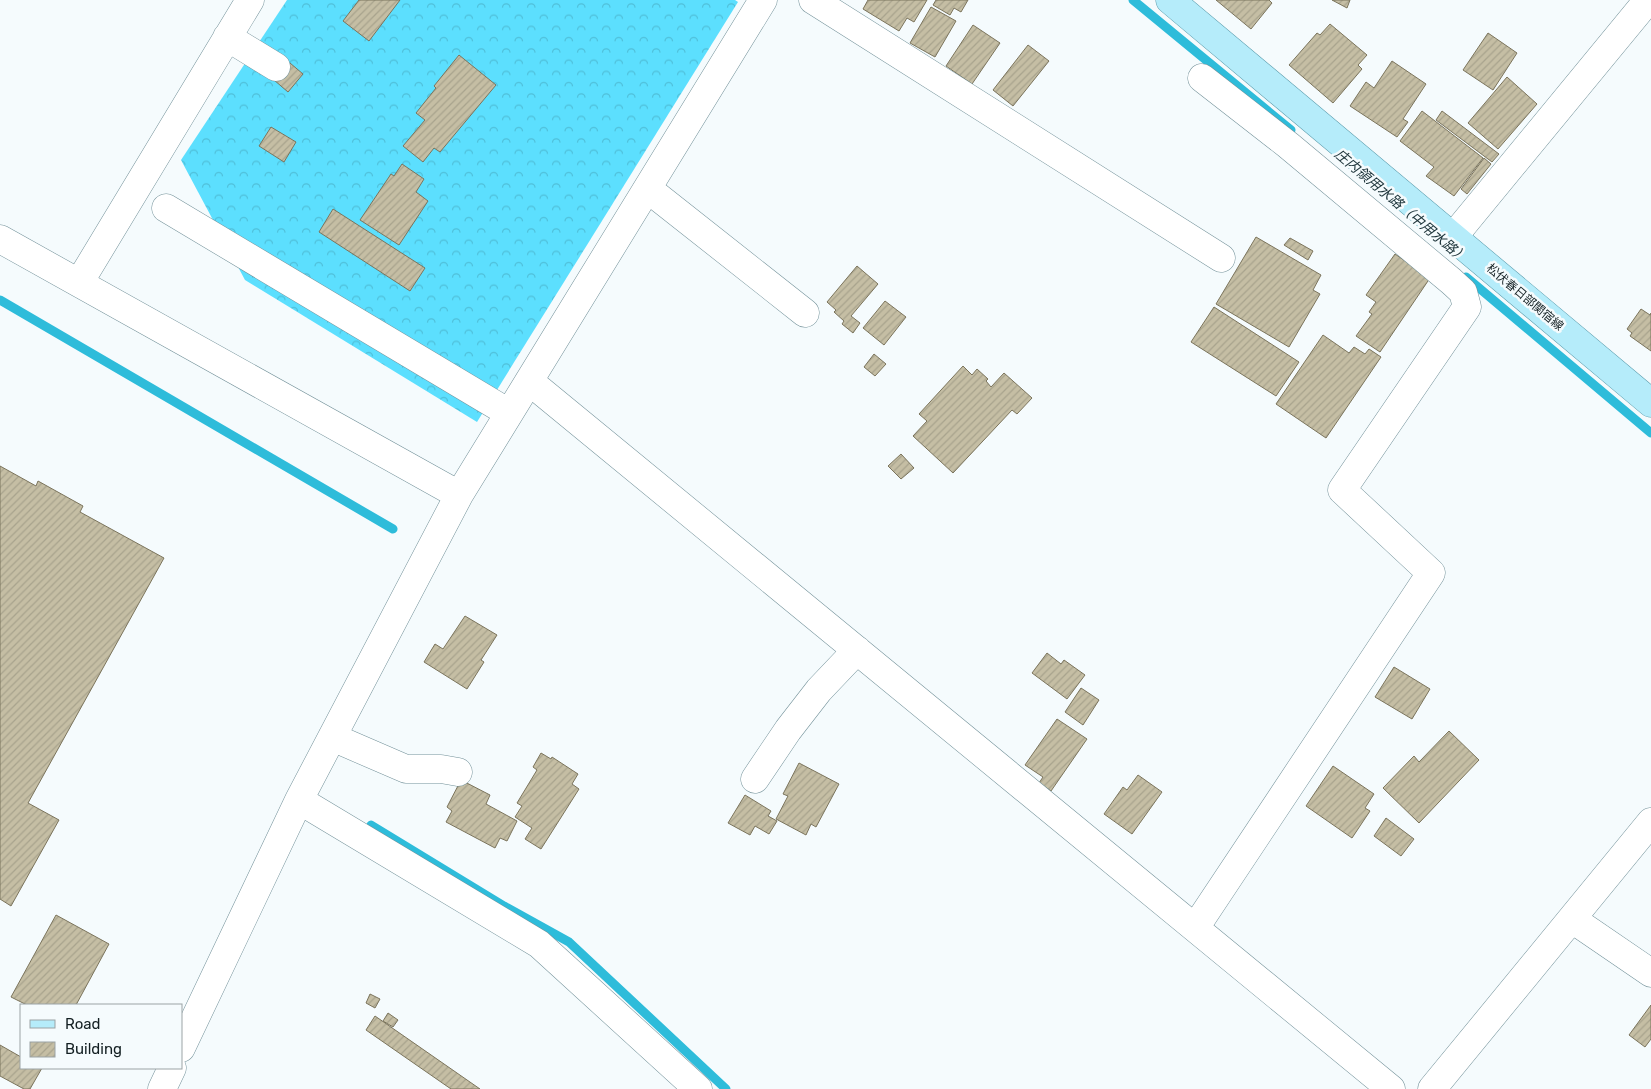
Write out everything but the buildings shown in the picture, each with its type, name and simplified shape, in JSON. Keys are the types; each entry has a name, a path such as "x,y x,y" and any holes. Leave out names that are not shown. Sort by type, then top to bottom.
{"main road":[{"name":"松伏春日部関宿線","path":"1170,0 1651,403"}],"street":[{"path":"79,283 250,0"},
{"path":"182,1046 299,800 459,495 764,0"},
{"path":"813,0 1221,258"},
{"path":"1453,237 1648,0"},
{"path":"227,37 276,67"},
{"path":"1195,928 1431,573 1342,490 1467,307 1463,292 1288,145 1202,78"},
{"path":"648,189 806,313"},
{"path":"1394,233 1415,205"},
{"path":"166,208 509,414"},
{"path":"0,239 459,495"},
{"path":"529,382 1391,1089"},
{"path":"756,779 788,730 819,690 857,650"},
{"path":"332,737 406,769 440,769 458,772"},
{"path":"299,800 539,944 698,1089"},
{"path":"1432,1089 1651,822"},
{"path":"1572,919 1651,973"},
{"path":"162,1089 172,1069"}],"green space":[{"path":"287,0 735,0 738,2 477,422 245,280 181,160"}],"waterway":[{"name":"庄内領用水路（中用水路）","path":"1133,0 1291,130"},
{"name":"庄内領用水路（中用水路）","path":"1466,277 1651,433"},
{"path":"0,300 393,529"},
{"path":"371,825 504,906 569,942 726,1089"}]}
